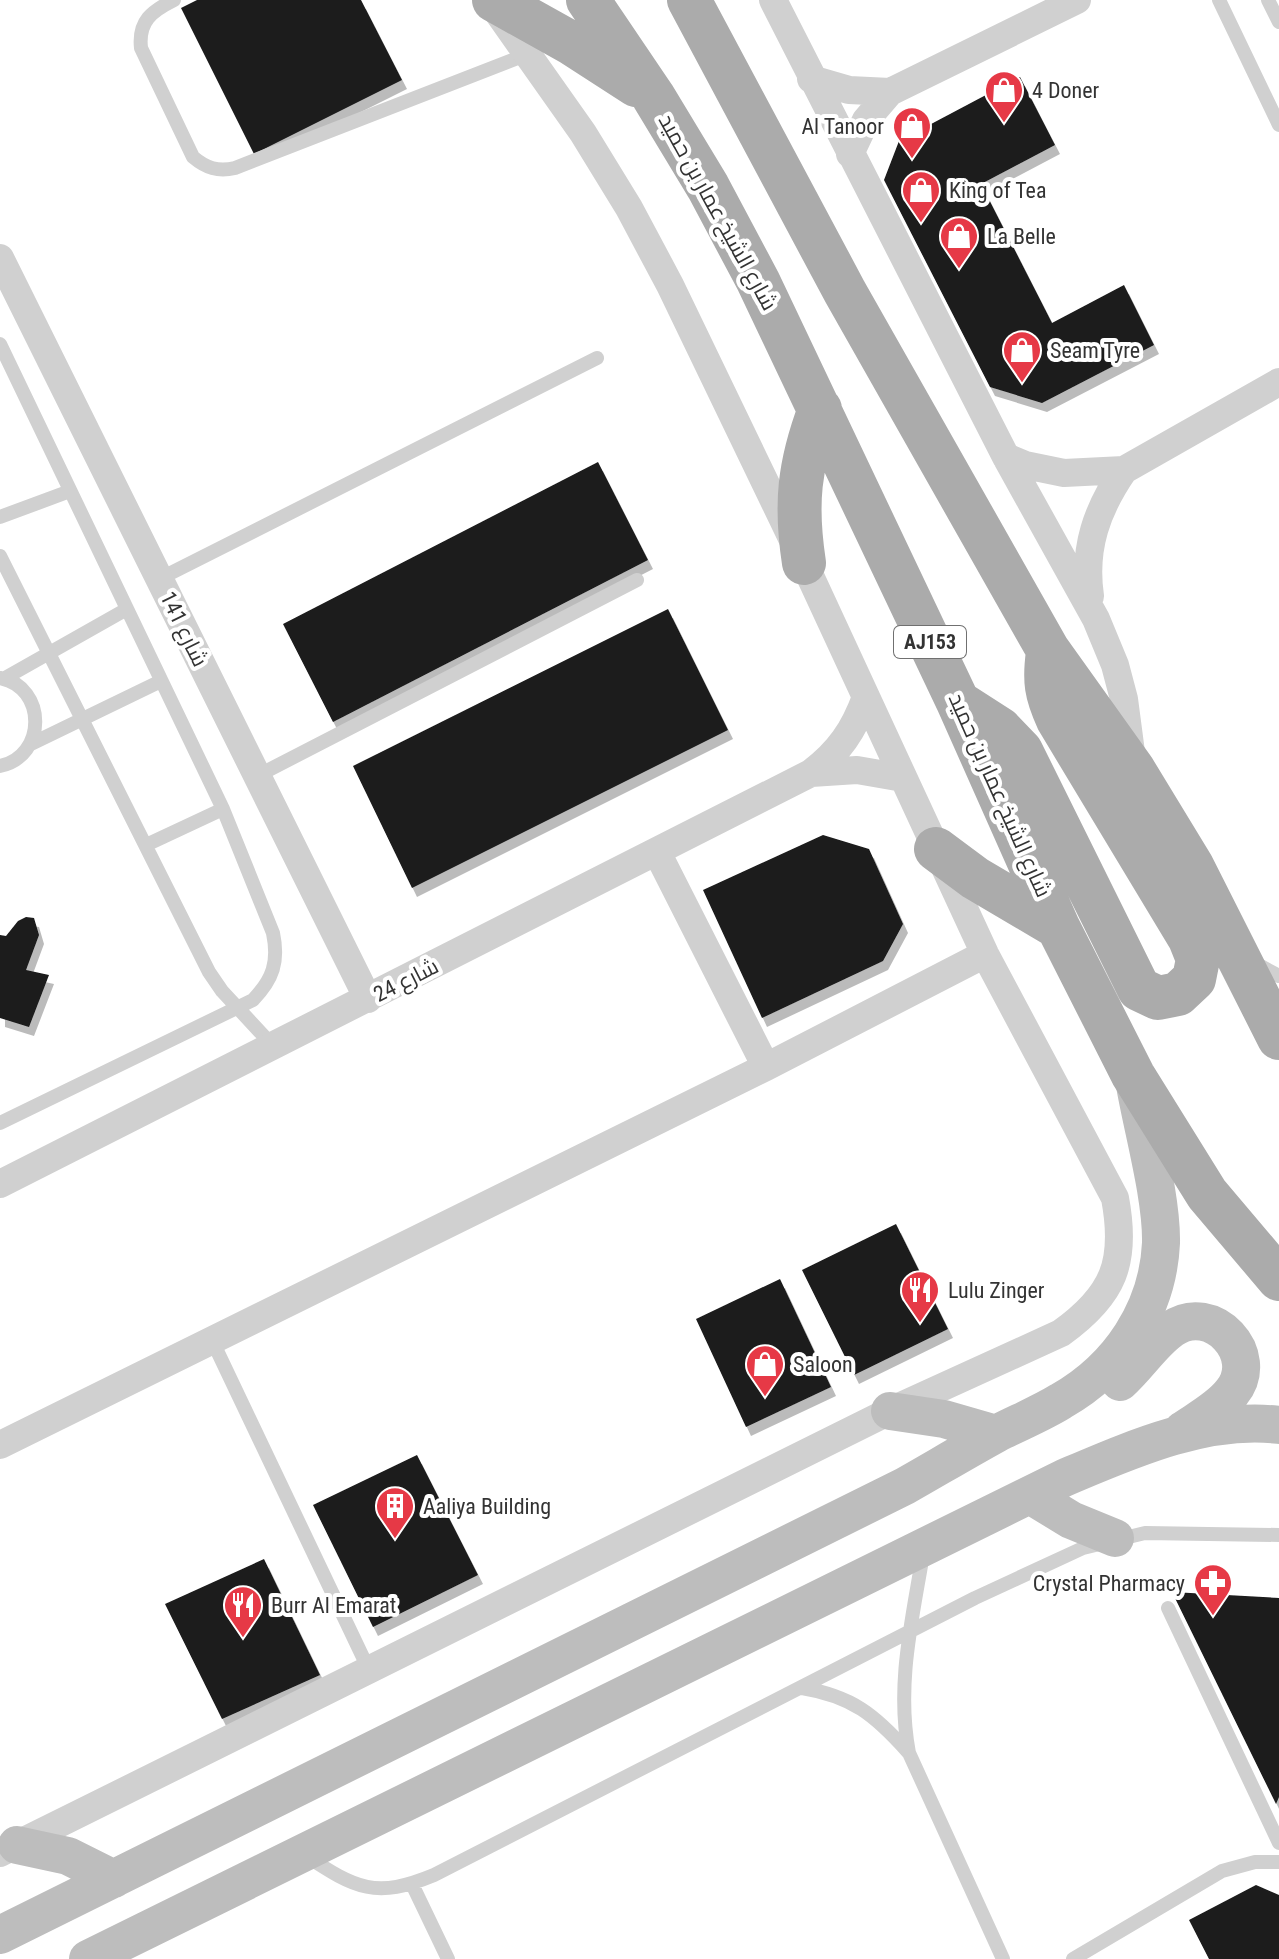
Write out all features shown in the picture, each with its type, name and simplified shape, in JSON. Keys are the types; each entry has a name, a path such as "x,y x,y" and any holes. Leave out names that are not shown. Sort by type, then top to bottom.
{"main road":[{"path":"491,0 571,43 653,96"},
{"name":"شارع الشيخ عمار بن حميد","path":"588,0 653,96 744,254 958,702 1058,927 1133,1075 1207,1194 1279,1279"},
{"path":"689,0 845,292 1048,650 1133,769 1192,866 1279,1038"},
{"path":"804,563 798,524 799,484 806,446 820,409"},
{"path":"958,702 1000,729 1021,751 1139,989 1158,998 1178,994 1194,979 1198,959 1190,939 1058,720 1044,679 1048,650"},
{"path":"936,849 995,891 1058,927"}],"street":[{"path":"8,1849 890,1411 1061,1333 1087,1315 1106,1289 1118,1260 1121,1229 1115,1198 985,954 804,563 650,247 583,133 491,0"},
{"path":"773,0 1006,457 1096,619 1115,665 1124,699 1133,769"},
{"path":"850,154 866,120 890,92 1077,0"},
{"path":"811,79 849,90 890,92"},
{"name":"شارع 141","path":"0,258 368,999"},
{"path":"1006,457 1025,465 1064,473 1124,470 1279,382"},
{"path":"1096,619 1087,568 1090,542 1102,505 1124,470"},
{"name":"شارع 24","path":"0,1184 811,773 840,748 855,724 866,697"},
{"name":"شارع 24","path":"811,773 857,770 903,778"},
{"path":"657,852 766,1067"},
{"path":"0,1445 766,1067 985,954"},
{"path":"0,1935 905,1486 996,1434 1061,1402 1094,1380 1122,1351 1142,1318 1156,1280 1161,1241 1157,1202 1133,1075"},
{"path":"905,1486 1032,1440 1076,1417 1105,1396 1173,1328 1192,1321 1212,1323 1229,1334 1240,1352 1241,1372 1234,1391 1219,1405 1170,1438"},
{"path":"890,1411 944,1419 996,1434"},
{"path":"88,1959 1030,1495 1115,1457 1170,1438 1219,1427 1279,1425"},
{"path":"1030,1495 1071,1520 1115,1538"},
{"path":"8,1849 68,1856 114,1879"}],"lane":[{"path":"174,0 147,17 140,36 141,48 193,157 218,170 235,168 528,54"},
{"path":"1219,0 1279,125"},
{"path":"1268,0 1279,22"},
{"path":"0,344 223,809 273,933 277,951 275,970 253,1000 0,1123"},
{"path":"159,579 597,358"},
{"path":"0,517 70,491"},
{"path":"0,556 209,972 236,1007 274,1047"},
{"path":"257,776 637,580"},
{"path":"3,678 127,609"},
{"path":"3,678 19,686 30,698 36,713 36,729 31,744"},
{"path":"0,766 20,756 31,744 161,681"},
{"path":"146,845 223,809"},
{"path":"1238,954 1279,976"},
{"path":"212,1340 369,1670"},
{"path":"302,1853 349,1883 391,1889 412,1884 1049,1563 1115,1538 1145,1533 1279,1535"},
{"path":"924,1547 902,1692 903,1722 909,1753 1003,1959"},
{"path":"1168,1608 1279,1843"},
{"path":"802,1688 827,1692 852,1701 874,1716 909,1753"},
{"path":"1073,1959 1222,1871 1255,1862 1279,1862"},
{"path":"412,1884 448,1959"}],"building":[{"path":"197,0 361,0 402,80 254,154 181,8"},
{"path":"1020,77 1055,145 981,184 1052,323 1124,285 1154,345 1042,403 990,387 884,180 899,141"},
{"path":"598,462 648,560 333,722 283,624"},
{"path":"668,609 728,730 412,888 353,766"},
{"path":"823,835 869,849 903,924 883,961 762,1018 703,890"},
{"path":"26,917 34,918 39,935 26,970 49,975 29,1027 0,1018 0,935 6,936 18,921"},
{"path":"896,1224 948,1329 854,1375 802,1270"},
{"path":"780,1279 831,1387 746,1427 696,1319"},
{"name":"Aaliya Building","path":"417,1455 478,1575 373,1627 313,1505"},
{"name":"Burr Al Emarat","path":"264,1559 320,1675 222,1719 165,1604"},
{"path":"1172,1592 1279,1598 1279,1797 1276,1804"},
{"path":"1256,1885 1279,1895 1279,1959 1209,1959 1189,1920"}],"place":[{"name":"4 Doner","path":"1004,124"},
{"name":"Al Tanoor","path":"912,160"},
{"name":"King of Tea","path":"921,224"},
{"name":"La Belle","path":"959,270"},
{"name":"Seam Tyre","path":"1022,384"},
{"name":"Lulu Zinger","path":"920,1324"},
{"name":"Saloon","path":"765,1398"},
{"name":"Aaliya Building","path":"395,1540"},
{"name":"Crystal Pharmacy","path":"1213,1617"},
{"name":"Burr Al Emarat","path":"243,1639"}]}
